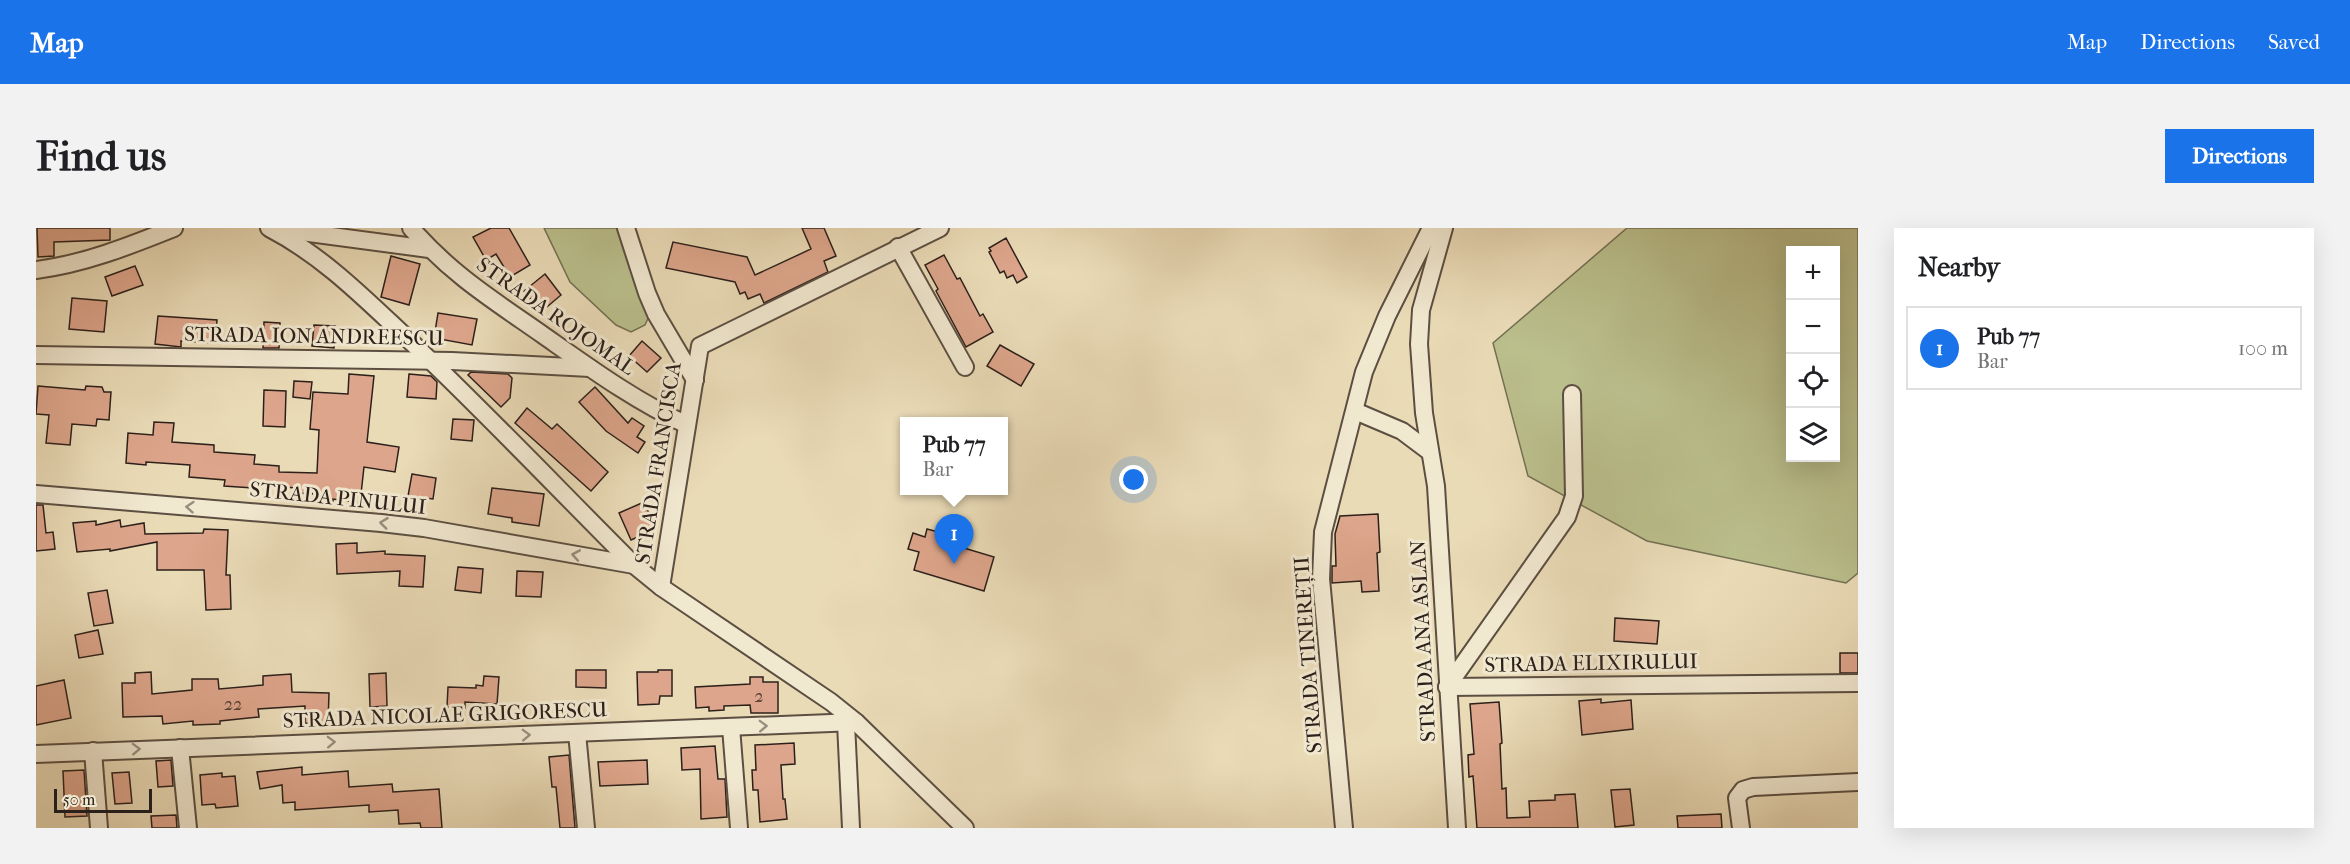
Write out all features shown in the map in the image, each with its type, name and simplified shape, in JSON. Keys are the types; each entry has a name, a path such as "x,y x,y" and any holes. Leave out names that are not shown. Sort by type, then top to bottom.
{"street":[{"path":"36,270 76,263 118,250 174,228"},
{"path":"272,228 429,249"},
{"name":"STRADA FRANCISCA","path":"272,228 333,269 430,361 634,565 661,586 810,686 964,828"},
{"name":"STRADA ROJOMAL","path":"411,228 429,249 457,275 632,398 687,425"},
{"path":"626,228 651,303 675,349 695,380"},
{"path":"940,228 898,247 965,366"},
{"path":"1430,452 1402,431 1354,411 1374,343 1431,228"},
{"name":"STRADA ANA ASLAN","path":"1444,228 1421,310 1419,344 1424,413 1436,486 1457,828"},
{"name":"STRADA FRANCISCA","path":"661,586 700,346 898,247"},
{"name":"STRADA ION ANDREESCU","path":"36,355 430,361 590,368"},
{"path":"1447,687 1567,517 1574,496 1572,394"},
{"name":"STRADA TINEREȚII","path":"1344,828 1321,559 1323,532 1354,411"},
{"name":"STRADA PINULUI","path":"36,494 424,528 634,565"},
{"name":"STRADA ELIXIRULUI","path":"1447,687 1858,683"},
{"path":"851,722 851,828"},
{"name":"STRADA NICOLAE GRIGORESCU","path":"36,754 851,722"},
{"path":"731,727 739,828"},
{"path":"577,733 586,828"},
{"path":"180,748 189,828"},
{"path":"93,751 99,828"},
{"path":"1741,828 1737,798 1743,790 1753,787 1858,782"}],"green space":[{"path":"544,228 630,228 650,314 645,325 631,332 616,325 570,282"},
{"path":"1627,228 1858,228 1858,573 1846,583 1647,541 1528,476 1493,343"}],"building":[{"path":"37,228 110,228 110,240 54,242 54,256 38,257"},
{"path":"491,228 509,228 530,265 510,277 496,254 486,260 473,237"},
{"path":"802,228 824,228 836,256 824,261 828,272 764,303 760,294 748,299 745,292 740,294 735,282 666,268 673,242 747,257 755,275 811,249"},
{"path":"1006,238 1027,277 1017,283 1013,275 1007,278 1004,271 1000,273 989,252 991,251 989,248"},
{"path":"944,255 957,279 960,278 980,316 983,314 993,332 966,347 925,265"},
{"path":"391,256 420,264 409,305 381,297"},
{"path":"135,266 143,285 112,296 105,277"},
{"path":"545,274 561,295 541,312 524,291"},
{"path":"72,298 107,301 104,332 69,329"},
{"path":"438,313 477,319 472,345 434,338"},
{"path":"158,316 217,320 215,343 181,341 181,347 155,344"},
{"path":"264,322 280,323 279,348 263,348"},
{"path":"314,325 335,326 334,348 312,346"},
{"path":"642,341 661,358 647,372 629,356"},
{"path":"1000,345 1034,364 1021,386 987,366"},
{"path":"471,372 508,374 512,378 510,398 501,407 468,375"},
{"path":"349,374 374,376 367,442 399,447 395,472 364,467 360,503 333,499 333,502 315,501 316,494 295,493 295,488 253,484 253,488 224,486 225,480 189,477 190,465 126,463 128,433 153,435 154,422 174,423 172,442 214,445 214,452 255,455 254,464 279,466 279,472 317,473 319,430 310,429 313,392 348,394"},
{"path":"409,374 431,376 437,382 436,399 407,397"},
{"path":"294,381 312,382 310,399 293,397"},
{"path":"38,386 85,390 86,386 102,387 104,392 111,392 109,420 97,419 96,426 72,424 70,445 46,443 49,415 36,414"},
{"path":"595,387 628,423 632,418 644,426 637,437 645,442 638,453 606,431 579,402"},
{"path":"264,390 286,391 285,427 263,426"},
{"path":"527,408 552,429 557,424 608,472 591,491 515,423"},
{"path":"453,419 474,420 472,441 451,439"},
{"path":"412,474 436,478 433,499 408,496"},
{"path":"492,488 544,494 539,526 512,522 512,518 488,514"},
{"path":"644,502 656,529 631,540 619,513"},
{"path":"36,505 43,505 46,533 53,532 55,549 36,551"},
{"path":"1378,514 1379,591 1362,592 1361,581 1332,583 1332,566 1336,566 1335,534 1340,516"},
{"path":"120,520 121,527 144,523 145,534 203,533 204,529 228,530 226,575 230,575 231,609 206,610 204,570 157,570 157,542 110,551 110,549 77,552 73,523 96,521 96,525"},
{"path":"927,529 946,534 944,542 994,557 984,591 914,570 919,552 908,549 913,533 925,537"},
{"path":"357,543 357,553 385,551 385,554 425,556 423,587 399,586 400,571 337,574 336,544"},
{"path":"458,567 483,569 481,593 455,590"},
{"path":"517,571 543,572 541,597 516,596"},
{"path":"107,590 113,623 94,626 88,593"},
{"path":"1615,618 1659,621 1657,644 1614,641"},
{"path":"98,630 103,654 79,658 75,635"},
{"path":"1840,653 1858,653 1858,673 1840,673"},
{"path":"576,670 606,670 606,688 576,687"},
{"path":"658,670 672,670 672,696 660,696 659,704 638,705 637,672 658,672"},
{"path":"151,672 152,694 192,690 192,679 218,679 219,689 263,685 263,676 291,674 292,692 329,693 328,724 305,723 305,706 258,709 259,717 220,721 220,724 193,725 193,721 163,724 162,716 123,717 122,683 135,683 135,673"},
{"path":"386,673 387,706 370,707 369,674"},
{"path":"484,676 499,677 497,704 465,702 465,708 447,707 448,687 483,686"},
{"path":"750,677 763,677 763,682 778,682 778,713 751,713 750,705 724,706 724,710 709,711 709,707 696,708 695,687 750,684"},
{"path":"64,680 71,718 36,725 36,686"},
{"path":"1601,699 1601,703 1631,700 1633,729 1582,735 1579,701"},
{"path":"1499,702 1502,789 1506,788 1507,818 1530,817 1529,801 1555,800 1555,795 1575,794 1578,828 1477,828 1473,776 1469,777 1468,755 1474,754 1470,704"},
{"path":"794,743 795,764 781,765 787,819 760,822 758,790 753,790 752,770 756,770 755,745"},
{"path":"715,746 718,779 725,779 727,817 701,819 700,769 682,770 681,748"},
{"path":"569,755 575,828 560,828 556,787 552,787 549,757"},
{"path":"171,760 173,786 158,787 156,761"},
{"path":"647,760 648,784 600,786 598,762"},
{"path":"302,767 302,775 348,771 349,787 392,784 393,792 439,789 442,828 421,828 420,823 399,824 398,810 369,812 369,805 295,810 295,802 283,803 282,785 260,789 257,772"},
{"path":"84,770 87,816 65,817 63,771"},
{"path":"129,772 132,803 115,804 112,773"},
{"path":"222,773 222,777 235,776 238,806 216,808 215,804 202,805 200,775"},
{"path":"1630,789 1634,825 1615,827 1611,790"},
{"path":"1721,814 1722,828 1678,828 1677,816"},
{"path":"176,815 177,828 152,828 151,816"}],"place":[{"name":"Pub 77","path":"954,564"}]}
